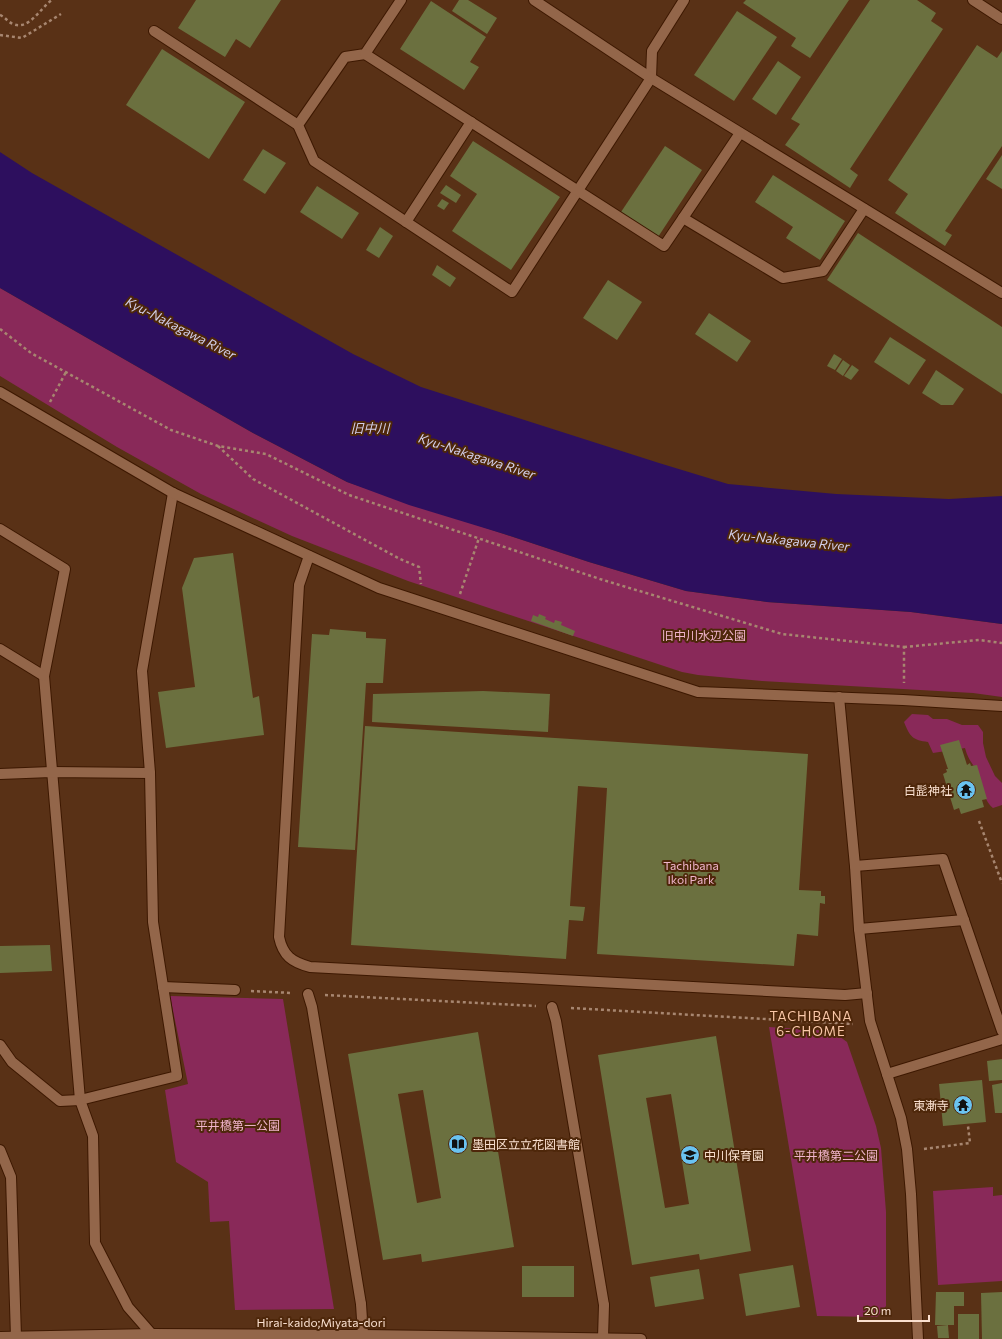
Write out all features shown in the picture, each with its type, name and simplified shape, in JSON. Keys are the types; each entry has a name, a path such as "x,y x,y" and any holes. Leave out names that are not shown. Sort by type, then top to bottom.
{"street":[{"path":"365,54 401,0"},
{"path":"534,0 651,78 1002,293"},
{"path":"154,31 298,125 314,161 512,292 651,78 652,51 684,0"},
{"path":"973,0 1002,19"},
{"path":"298,125 345,57 365,54 664,246 740,132"},
{"path":"406,222 471,122"},
{"path":"683,218 783,278 823,271 864,209"},
{"path":"1,393 173,493 379,588 698,692 839,697 1002,706"},
{"path":"0,1045 12,1062 60,1101 80,1100 177,1076 153,922 150,773 142,671 173,493"},
{"path":"0,529 65,569 44,676 80,1100 93,1136 95,1243 128,1307 154,1337"},
{"path":"309,556 299,585 279,936 281,947 296,963 318,968 845,995 867,993"},
{"path":"0,649 44,676"},
{"path":"839,697 855,866 859,929 870,1021 901,1118 907,1149 912,1194 918,1339"},
{"path":"0,774 51,772 150,773"},
{"path":"855,866 943,860 1002,1031"},
{"path":"859,929 964,920"},
{"path":"163,987 235,990"},
{"path":"308,994 312,1008 361,1304 363,1335"},
{"path":"552,1007 556,1021 604,1305 603,1338"},
{"path":"887,1074 1002,1039"},
{"path":"0,1150 11,1177 16,1337"},
{"name":"Hirai-kaido;Miyata-dori","path":"0,1337 363,1335 641,1339"}],"path":[{"path":"0,15 12,24 19,26 30,21 52,0"},
{"path":"0,34 22,38 61,14"},
{"path":"0,329 31,352 171,430 218,446 266,454 349,495 611,582 782,634 904,647 979,640 1002,643"},
{"path":"42,416 66,372"},
{"path":"218,446 253,478 400,559 419,567 422,586"},
{"path":"460,594 479,538"},
{"path":"903,700 904,647"},
{"path":"979,821 1002,883"},
{"path":"922,1149 970,1143 968,1126"}],"green space":[{"name":"旧中川水辺公園","path":"0,288 253,433 347,482 589,562 686,591 767,602 911,612 1002,624 1002,697 973,693 762,681 682,672 408,581 292,536 201,494 117,447 0,376"},
{"path":"912,714 928,715 933,719 947,719 962,725 978,725 983,732 983,743 986,757 995,776 1002,783 1002,805 993,808 989,804 976,770 968,757 965,748 933,753 928,742 915,739 910,734 904,722"},
{"name":"平井橋第一公園","path":"170,996 283,999 334,1309 235,1310 229,1221 210,1222 208,1182 176,1162 165,1090 188,1084"},
{"name":"平井橋第二公園","path":"769,1027 832,1031 847,1042 876,1126 881,1148 886,1212 886,1306 877,1317 817,1316"},
{"path":"993,1187 993,1196 1002,1195 1002,1281 938,1285 933,1191"}],"water":[{"name":"旧中川","path":"0,152 32,173 353,354 421,387 728,484 836,494 949,499 1002,496 1002,624 911,612 767,602 686,591 409,505 347,482 253,433 0,288"}],"building":[{"path":"196,0 281,0 250,48 236,39 225,57 178,28"},
{"path":"459,0 468,0 497,18 487,34 452,11"},
{"path":"746,0 849,0 810,58 791,46 796,38 743,3"},
{"path":"870,0 917,0 936,13 931,21 943,29 850,169 858,175 850,188 785,145 800,124 791,119"},
{"path":"431,1 486,37 470,62 479,67 464,90 400,49"},
{"path":"737,11 777,37 734,101 694,75"},
{"path":"977,45 997,58 1002,51 1002,146 945,231 952,235 945,246 895,213 908,194 888,180"},
{"path":"162,49 245,102 209,159 126,105"},
{"path":"778,61 801,77 776,115 752,99"},
{"path":"473,141 560,197 511,270 452,231 477,194 450,176"},
{"path":"665,146 702,170 658,237 621,212"},
{"path":"263,149 286,163 265,194 243,180"},
{"path":"1002,155 1002,189 986,179"},
{"path":"773,175 845,221 820,260 786,238 793,227 755,202"},
{"path":"446,185 461,195 456,203 440,193"},
{"path":"317,186 359,213 342,239 300,212"},
{"path":"442,199 449,203 444,210 437,206"},
{"path":"380,227 393,236 379,258 366,250"},
{"path":"858,233 1002,327 1002,394 827,280"},
{"path":"437,265 456,278 450,287 432,275"},
{"path":"608,280 642,302 617,340 583,318"},
{"path":"709,313 751,341 737,362 695,334"},
{"path":"890,337 926,360 909,385 874,362"},
{"path":"834,354 842,359 835,370 827,366"},
{"path":"843,360 850,365 843,376 836,371"},
{"path":"852,365 859,370 851,380 844,376"},
{"path":"936,370 964,389 953,405 941,405 922,393"},
{"path":"233,553 253,698 259,696 264,735 166,748 158,692 195,687 182,588 194,558"},
{"path":"539,614 546,617 545,619 554,623 555,620 562,622 561,625 575,631 573,636 531,621 533,615 538,617"},
{"path":"330,629 366,632 366,638 386,639 383,683 366,683 355,850 298,847 312,634 329,635"},
{"path":"483,691 550,694 548,732 372,722 373,694"},
{"path":"365,726 808,754 799,890 821,891 821,896 825,896 825,904 820,903 818,936 797,934 794,966 597,954 607,788 578,786 570,906 585,907 583,921 569,920 566,959 351,945"},
{"path":"959,740 967,765 970,763 971,766 977,765 987,799 982,800 984,807 961,814 959,808 954,810 943,774 947,772 946,769 948,769 940,745"},
{"path":"50,945 52,971 0,973 0,946"},
{"path":"478,1032 514,1247 422,1262 421,1254 383,1260 348,1054","holes":["423,1090 441,1198 417,1203 398,1094"]},
{"path":"716,1036 751,1251 700,1260 699,1254 632,1265 598,1055","holes":["671,1094 689,1204 665,1208 646,1098"]},
{"path":"1002,1059 1002,1080 989,1081 987,1061"},
{"path":"982,1080 986,1122 943,1126 939,1084"},
{"path":"1002,1083 1002,1113 995,1113 992,1085"},
{"path":"793,1265 800,1307 746,1316 739,1274"},
{"path":"522,1266 574,1266 574,1297 522,1297"},
{"path":"699,1269 704,1299 655,1307 650,1277"},
{"path":"936,1292 964,1292 964,1306 954,1306 954,1325 935,1325"},
{"path":"1002,1292 1002,1339 982,1339 981,1293"},
{"path":"958,1314 979,1314 979,1339 958,1339"},
{"path":"948,1325 949,1338 938,1338 937,1326"}],"place":[{"name":"白髭神社","path":"966,790"},
{"name":"東漸寺","path":"963,1105"},
{"name":"墨田区立立花図書館","path":"458,1144"},
{"name":"中川保育園","path":"690,1155"}],"district":[{"name":"TACHIBANA 6-CHOME","path":"811,1024"}],"water label":[{"name":"Kyu-Nakagawa River","path":"181,328"},
{"name":"Kyu-Nakagawa River","path":"477,456"},
{"name":"Kyu-Nakagawa River","path":"789,540"}],"park label":[{"name":"Tachibana Ikoi Park","path":"691,872"}]}
